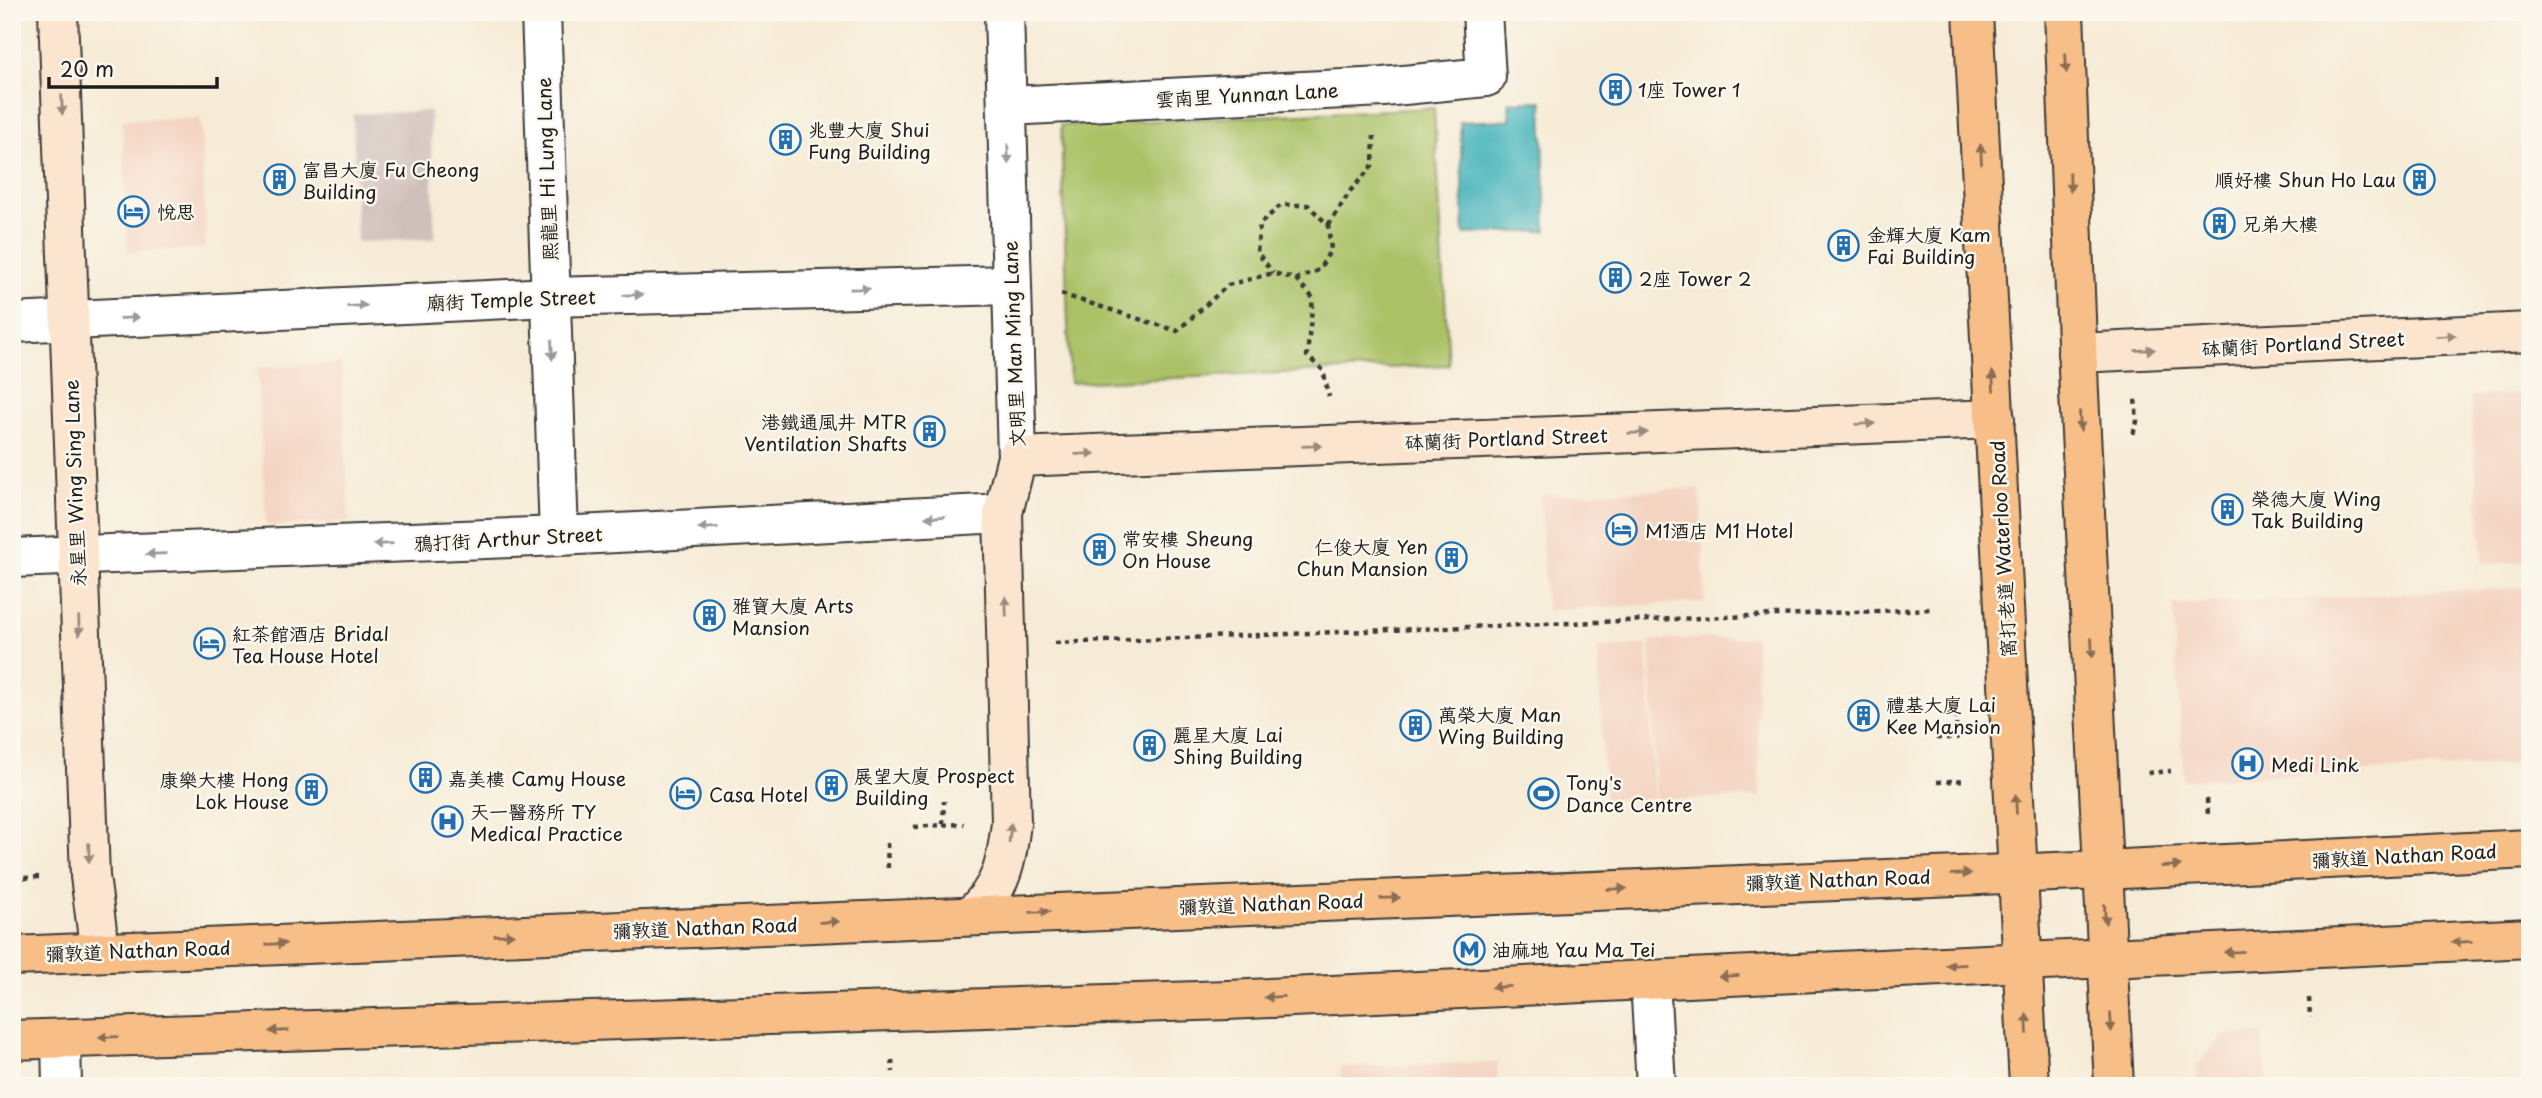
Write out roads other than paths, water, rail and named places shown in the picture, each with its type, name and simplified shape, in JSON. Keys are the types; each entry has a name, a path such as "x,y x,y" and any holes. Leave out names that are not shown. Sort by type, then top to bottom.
{"main road":[{"name":"窩打老道 Waterloo Road","path":"1973,12 2020,872 2029,1086"},
{"path":"2064,12 2077,353 2114,1086"},
{"name":"彌敦道 Nathan Road","path":"12,956 2103,870 2530,849"},
{"path":"12,1040 1227,1000 2530,939"}],"street":[{"name":"永星里 Wing Sing Lane","path":"58,12 76,557 90,876 99,946 103,952"},
{"name":"熙龍里 Hi Lung Lane","path":"541,12 559,536"},
{"name":"文明里 Man Ming Lane","path":"972,915 990,899 998,882 1008,858 1012,823 1003,513 1017,457 1004,12"},
{"name":"雲南里 Yunnan Lane","path":"1008,106 1383,87 1486,77 1482,12"},
{"name":"廟街 Temple Street","path":"12,323 550,297 1010,285"},
{"name":"砵蘭街 Portland Street","path":"2077,353 2530,332"},
{"name":"砵蘭街 Portland Street","path":"1017,457 1995,419"},
{"name":"鴉打街 Arthur Street","path":"12,558 559,536 1003,513"},
{"path":"1650,980 1656,1086"},
{"path":"61,1039 62,1086"}],"water":[{"path":"1542,101 1546,231 1464,234 1460,122 1510,120 1509,102"}],"place":[{"name":"1座 Tower 1","path":"1615,89"},
{"name":"兆豐大廈 Shui Fung Building","path":"785,140"},
{"name":"順好樓 Shun Ho Lau","path":"2419,179"},
{"name":"富昌大廈 Fu Cheong Building","path":"279,180"},
{"name":"悅思","path":"134,211"},
{"name":"兄弟大樓","path":"2219,223"},
{"name":"金輝大廈 Kam Fai Building","path":"1844,245"},
{"name":"2座 Tower 2","path":"1616,278"},
{"name":"港鐵通風井 MTR Ventilation Shafts","path":"930,432"},
{"name":"榮德大廈 Wing Tak Building","path":"2228,509"},
{"name":"M1酒店 M1 Hotel","path":"1622,530"},
{"name":"常安樓 Sheung On House","path":"1099,549"},
{"name":"仁俊大廈 Yen Chun Mansion","path":"1451,557"},
{"name":"雅寶大廈 Arts Mansion","path":"709,616"},
{"name":"紅茶館酒店 Bridal Tea House Hotel","path":"209,644"},
{"name":"禮基大廈 Lai Kee Mansion","path":"1863,715"},
{"name":"萬榮大廈 Man Wing Building","path":"1415,725"},
{"name":"麗星大廈 Lai Shing Building","path":"1150,745"},
{"name":"Medi Link","path":"2248,764"},
{"name":"嘉美樓 Camy House","path":"425,778"},
{"name":"展望大廈 Prospect Building","path":"831,786"},
{"name":"康樂大樓 Hong Lok House","path":"312,790"},
{"name":"Tony's Dance Centre","path":"1543,793"},
{"name":"Casa Hotel","path":"686,794"},
{"name":"天一醫務所 TY Medical Practice","path":"447,822"},
{"name":"油麻地 Yau Ma Tei","path":"1469,949"}]}
